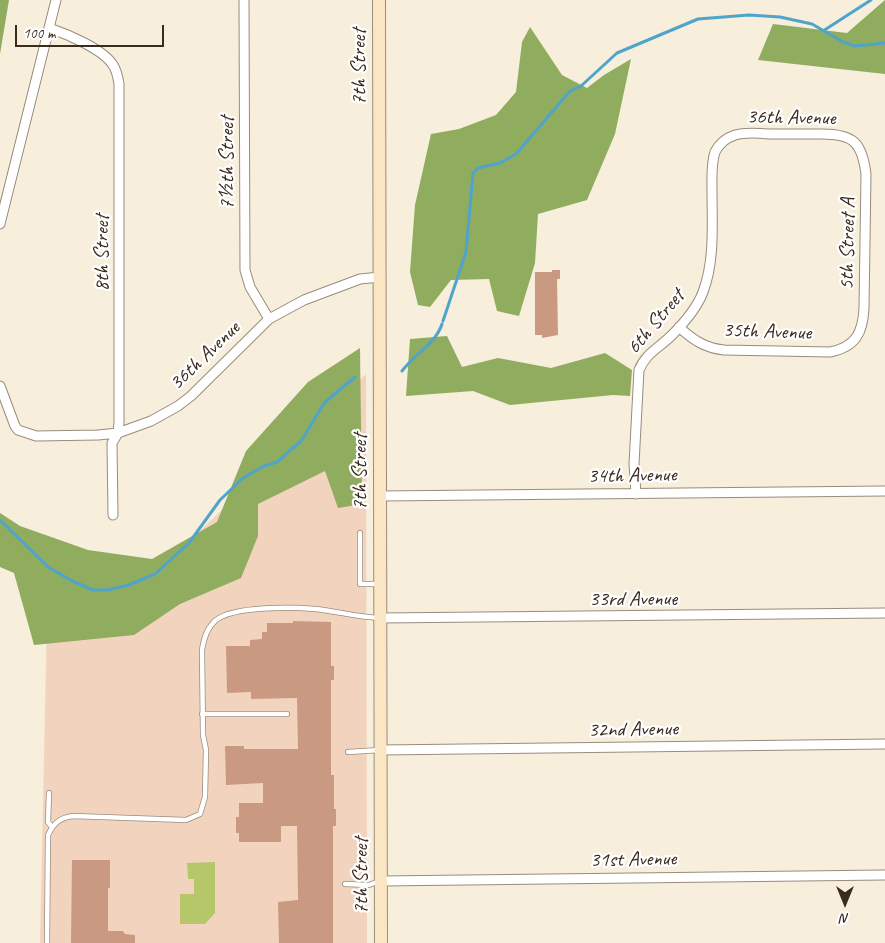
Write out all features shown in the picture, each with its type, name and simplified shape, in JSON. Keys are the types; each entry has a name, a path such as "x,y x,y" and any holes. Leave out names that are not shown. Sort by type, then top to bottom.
{"main road":[{"name":"7th Street","path":"379,0 382,943"}],"street":[{"path":"0,224 56,0"},
{"name":"7½th Street","path":"244,0 245,270 250,287 269,320"},
{"name":"8th Street","path":"49,28 85,43 108,58 113,63 117,72 119,84 120,422 118,432 112,443 113,515"},
{"name":"36th Avenue","path":"720,145 729,138 747,133 825,134 843,135 861,149"},
{"name":"6th Street","path":"636,494 634,464 639,370 644,358 672,336 688,318 702,294 712,254 712,168 716,151 720,145"},
{"name":"5th Street A","path":"856,339 862,328 864,298 866,174 861,149"},
{"name":"36th Avenue","path":"0,386 15,426 18,430 27,434 43,436 98,435 118,432 151,421 192,396 269,320 304,300 360,279 380,277"},
{"name":"35th Avenue","path":"679,327 700,344 724,350 830,352 844,348 856,339"},
{"name":"34th Avenue","path":"380,496 885,491"},
{"name":"33rd Avenue","path":"381,618 885,613"},
{"name":"32nd Avenue","path":"382,750 885,744"},
{"name":"31st Avenue","path":"382,881 885,875"}],"lane":[{"path":"360,533 360,584 381,584"},
{"path":"47,943 48,835 57,820 73,816 186,820 200,814 205,797 206,750 202,714 202,650 208,628 217,619 241,610 260,609 315,609 354,616 381,618"},
{"path":"202,714 287,714"},
{"path":"348,752 382,750"},
{"path":"49,793 48,822 52,827"},
{"path":"345,884 369,884 382,881"}],"shaded area":[{"path":"366,374 367,943 40,943 48,570 116,610"}],"green space":[{"path":"0,0 9,0 0,54"},
{"path":"885,0 885,74 758,60 773,24 847,33"},
{"path":"530,27 562,75 587,88 631,59 615,134 587,200 538,214 535,263 519,316 497,311 489,279 451,280 430,307 418,305 410,272 415,205 431,134 459,129 496,115 516,92 522,42"},
{"path":"447,336 462,367 498,358 551,368 605,353 632,370 630,396 613,395 510,405 473,391 406,396 410,339"},
{"path":"360,348 362,504 338,508 325,471 258,504 258,536 241,578 180,604 134,635 34,645 14,573 0,567 0,513 20,526 88,550 152,559 217,522 246,451 308,382"},
{"path":"215,862 215,913 205,924 180,924 180,894 194,894 194,879 188,879 187,863"}],"building":[{"path":"552,270 560,270 560,279 557,279 558,335 542,338 542,335 535,335 535,272 552,272"},
{"path":"293,621 331,622 331,666 334,666 334,680 331,680 331,775 334,775 334,809 336,809 336,826 333,826 333,943 279,943 278,902 298,900 297,826 281,826 281,842 239,842 239,833 236,833 236,817 239,817 239,803 263,803 263,783 226,785 225,746 244,746 244,749 298,749 297,698 251,699 251,692 227,693 226,646 250,646 250,640 262,639 262,632 267,632 267,623 293,623"},
{"path":"72,860 110,860 108,931 123,931 125,934 135,935 135,943 71,943"}],"waterway":[{"path":"823,31 871,0"},
{"path":"443,321 466,252 473,173 478,168 500,163 516,154 570,91 581,86 617,53 698,19 749,15 780,17 812,24 843,42 855,46 885,43"},
{"path":"402,371 430,343 442,324"},
{"path":"0,520 48,567 72,581 93,590 108,590 129,585 155,574 189,543 220,500 243,478 264,466 277,462 302,440 324,403 355,377"}]}
